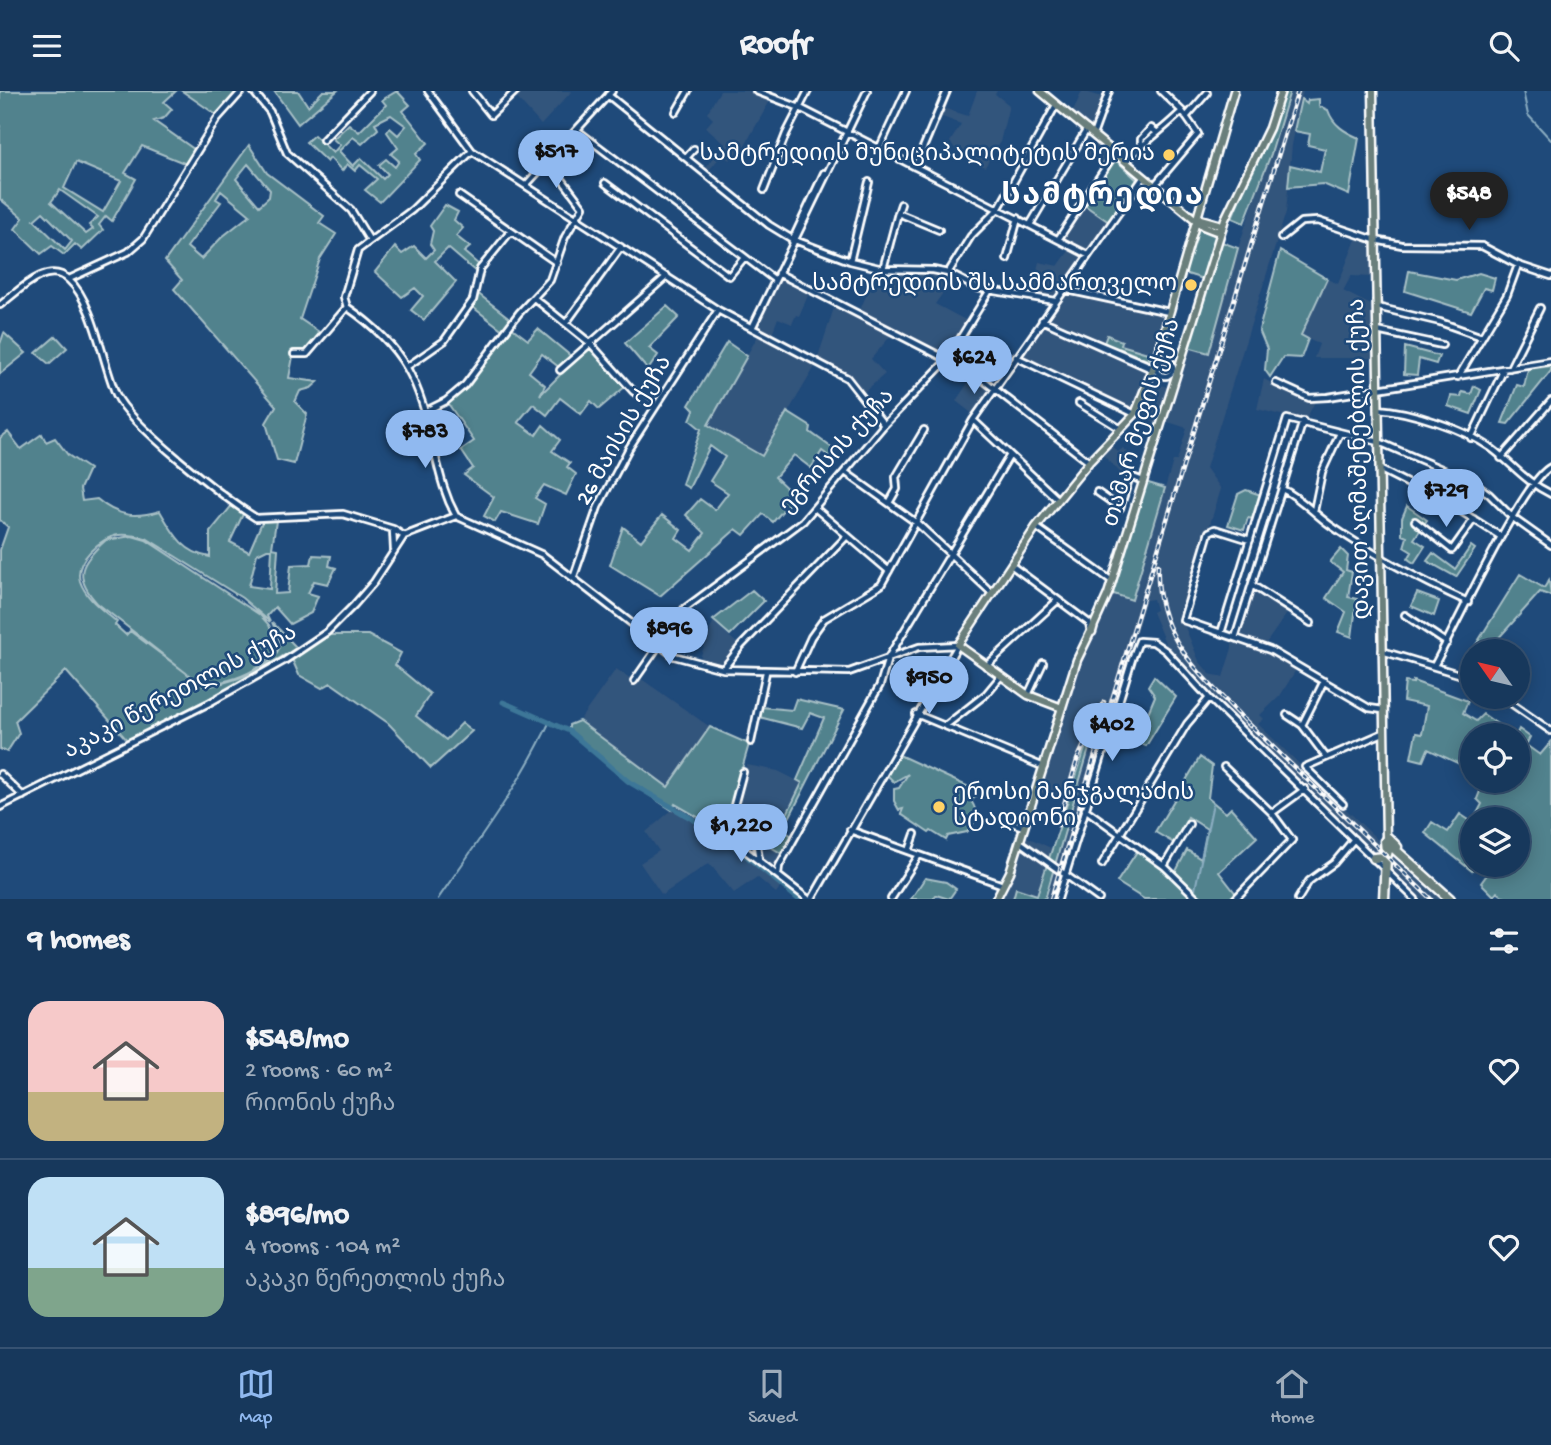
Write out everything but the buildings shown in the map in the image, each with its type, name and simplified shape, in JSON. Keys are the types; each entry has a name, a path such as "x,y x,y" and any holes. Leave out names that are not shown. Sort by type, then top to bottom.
{"highway":[{"path":"1388,845 1401,853 1450,899"},
{"path":"1374,858 1388,845"},
{"path":"1384,899 1388,845"}],"main road":[{"path":"1040,91 1143,178 1197,219 1216,231 1222,229"},
{"path":"1062,708 1028,695 958,645 1010,564 1057,499 1135,414 1156,368 1169,312 1234,91"},
{"name":"თამარ მეფის ქუჩა","path":"996,899 1020,842 1062,708 1112,581 1174,370 1222,229 1269,128 1281,91"},
{"name":"დავით აღმაშენებლის ქუჩა","path":"1373,91 1383,733 1385,827 1388,845"}],"street":[{"path":"69,279 128,252 143,239 218,119 242,91"},
{"path":"253,91 270,112 287,153 351,210 370,240"},
{"path":"323,139 370,91"},
{"path":"428,91 472,151 718,310 846,378 884,425"},
{"path":"472,91 491,115 516,91"},
{"path":"676,112 688,91"},
{"path":"756,91 800,108 1031,223 1088,255"},
{"path":"764,190 786,134 808,91"},
{"path":"752,328 866,91"},
{"path":"879,149 906,91"},
{"path":"915,167 947,91"},
{"path":"1093,135 1110,91"},
{"path":"1154,186 1198,137 1182,111 1163,92"},
{"path":"526,185 610,93 769,225 793,241 850,261 883,269 948,273 964,283 990,290 1055,301"},
{"path":"1186,117 1207,93"},
{"path":"948,273 971,236 999,208 1056,105"},
{"path":"1126,163 1141,144 1161,131 1182,111"},
{"path":"1031,223 1087,129"},
{"path":"578,131 775,280"},
{"path":"686,157 694,149"},
{"path":"472,151 412,210 358,250 351,265 344,297 347,307 379,330 408,366 424,412 440,484 456,516 543,555 574,576 674,656 723,669 849,672 919,647 958,645"},
{"path":"1059,238 1115,153"},
{"path":"424,412 446,401 465,386 519,313 550,280 565,237 583,207 549,162"},
{"path":"795,672 811,636 824,619 881,585 973,420 1143,178"},
{"path":"850,261 869,182"},
{"path":"605,183 717,264 729,276 744,258"},
{"path":"459,195 557,263"},
{"path":"883,269 901,204"},
{"path":"898,213 939,230"},
{"path":"1007,259 1018,218"},
{"path":"1280,238 1283,239 1289,229 1309,221 1375,240 1441,248 1482,246 1518,265 1551,276"},
{"path":"408,366 444,341 472,300 480,269 510,232"},
{"path":"566,323 621,247"},
{"path":"1458,377 1507,295 1518,265"},
{"path":"0,305 40,275 52,272 69,279 87,307 117,397 140,426 248,513 267,520 343,515 393,529 404,536 456,516"},
{"path":"778,273 947,360 960,362 1089,462"},
{"path":"560,370 667,276"},
{"path":"1063,289 1169,312"},
{"name":"ეგრისის ქუჩა","path":"634,681 684,609 803,521 815,508 884,425 947,360 990,290"},
{"path":"534,298 590,342 633,391 654,407"},
{"path":"294,354 307,355 347,307"},
{"path":"1376,307 1482,337"},
{"path":"1471,438 1540,308"},
{"name":"26 მაისის ქუჩა","path":"574,576 598,507 654,407 718,310"},
{"path":"1042,320 1156,368 1165,376 1174,370 1166,359 1156,368"},
{"path":"1377,331 1442,345"},
{"path":"1016,357 1135,414"},
{"path":"1276,383 1309,398 1551,361"},
{"path":"1501,458 1551,401"},
{"path":"1079,403 1122,429"},
{"path":"1378,409 1415,416 1471,438 1501,458 1532,486 1551,494"},
{"path":"1221,633 1287,419 1379,442 1472,482 1489,494 1513,518 1551,545"},
{"path":"973,420 1057,499"},
{"path":"1235,638 1303,421"},
{"path":"889,503 897,489 896,477 924,430"},
{"path":"1314,512 1322,472 1340,433"},
{"path":"778,874 779,866 880,685 888,658 1010,455"},
{"path":"1435,664 1500,536 1535,479 1551,467"},
{"path":"1379,470 1474,519 1500,536"},
{"path":"845,472 916,522 992,593"},
{"path":"1097,492 1120,508 1130,477 1143,481"},
{"path":"1282,489 1380,556 1468,602"},
{"path":"815,508 889,571"},
{"path":"1415,521 1452,550 1474,519"},
{"path":"1036,527 1112,581"},
{"path":"393,529 394,550"},
{"path":"1250,540 1215,529 1209,531 1183,617 1185,622 1270,650 1369,708 1383,710"},
{"name":"აკაკი წერეთლის ქუჩა","path":"0,807 207,704 310,644 355,605 374,582 404,536"},
{"path":"723,669 741,646 847,536"},
{"path":"1010,564 1089,623 1091,630"},
{"path":"1252,585 1311,624"},
{"path":"986,666 1058,600"},
{"path":"1405,615 1447,643"},
{"path":"1058,899 1139,641 1146,640 1161,646 1209,698 1415,899"},
{"path":"743,772 729,824 732,840 810,899 958,645"},
{"path":"1382,651 1435,664 1460,673"},
{"path":"1028,695 1043,663"},
{"path":"751,743 766,672"},
{"path":"945,726 986,694 1001,676"},
{"path":"1302,725 1324,681"},
{"path":"1102,864 1187,725 1209,698"},
{"path":"1519,709 1551,731"},
{"path":"916,714 1044,768"},
{"path":"1287,715 1302,725 1326,757"},
{"path":"1343,804 1305,768 1383,733"},
{"path":"1224,767 1272,813 1292,840 1235,899"},
{"path":"0,774 23,796"},
{"path":"1272,813 1305,789"},
{"path":"1085,809 1164,866 1195,896"},
{"path":"1012,823 1025,827"},
{"path":"1164,866 1189,824"},
{"path":"850,831 1004,885"},
{"path":"720,836 730,833 752,837 757,845 758,861"},
{"path":"909,851 915,834"},
{"path":"1298,899 1309,881 1334,863 1354,839"},
{"path":"1020,842 1099,899"},
{"path":"891,899 919,855"}],"shaded area":[{"path":"520,91 572,91 541,125 515,96"},
{"path":"720,91 749,91 771,99 745,145 730,160 721,156 709,170 706,167 725,144 706,127 713,119 707,113"},
{"path":"977,91 997,91 995,94 1009,105 1000,142 985,167 961,156 950,142 961,124 940,116 943,108 968,116"},
{"path":"1082,91 1106,98 1092,131 1072,114"},
{"path":"1291,91 1303,91 1292,145 1286,212 1206,468 1221,489 1181,617 1199,661 1210,674 1223,677 1232,648 1232,638 1269,652 1297,668 1280,696 1260,715 1264,719 1258,724 1383,845 1383,853 1375,856 1196,683 1166,645 1152,612 1156,610 1153,599 1146,600 1054,899 1045,899 1094,731 1068,800 1039,793 1082,657 1101,621 1111,593 1133,599 1173,461 1177,461 1187,428 1165,421 1188,347 1209,353 1232,266"},
{"path":"1093,140 1111,155 1104,166 1093,158 1089,162 1082,157"},
{"path":"1083,204 1109,222 1088,251 1062,237"},
{"path":"1357,237 1373,241 1373,277 1351,276 1343,291 1373,306 1374,358 1314,358 1319,344 1300,336 1327,279 1338,284"},
{"path":"1072,247 1085,254 1055,299 1031,294 1039,262 1058,266"},
{"path":"880,270 944,274 953,279 935,304 969,322 945,358 859,312 869,289 874,290"},
{"path":"781,276 810,291 799,316 796,315 792,324 778,318 771,336 757,328"},
{"path":"1063,291 1168,313 1153,365 1045,318"},
{"path":"835,305 893,333 871,359 885,374 863,393 848,377 817,360"},
{"path":"1042,323 1150,371 1135,410 1019,357"},
{"path":"759,334 816,365 762,456 707,425"},
{"path":"973,375 988,386 989,390 974,415 956,401"},
{"path":"1264,379 1297,397 1316,400 1305,421 1257,409"},
{"path":"1152,382 1170,388 1159,424 1137,418"},
{"path":"1110,444 1118,452 1123,448 1133,457 1126,478 1101,453"},
{"path":"1253,586 1288,612 1264,646 1237,633"},
{"path":"713,622 739,645 723,667 699,661"},
{"path":"616,669 636,682 640,678 710,727 668,787 579,721"},
{"path":"747,765 778,771 802,783 771,847 784,855 774,873 783,884 776,893 757,877 734,893 709,863 662,895 640,863 659,851 646,832 672,810 674,804 724,831 730,824"},
{"path":"1025,836 1053,849 1037,896 1016,888 1013,899 998,899 1011,875"},
{"path":"1396,854 1445,899 1419,899 1388,870 1391,855"}],"green space":[{"path":"0,91 176,91 164,102 172,109 164,118 154,121 198,152 189,165 142,146 125,173 136,179 112,221 106,216 99,225 103,230 82,250 75,244 64,255 52,246 41,254 15,229 23,218 0,199","holes":["76,162 121,181 103,212 64,188","60,190 98,217 89,225 93,229 86,234 51,202","43,212 72,241 65,250 34,220"]},
{"path":"182,91 240,91 218,116"},
{"path":"274,91 298,91 308,106 323,91 337,91 298,124"},
{"path":"397,91 410,105 403,111 428,143 416,154 420,160 380,202 365,190 377,179 360,165 355,171 347,164 342,171 330,158 327,162 306,142 314,135 333,153 340,145 333,139 349,124 359,132 386,105 382,100","holes":["391,115 406,126 398,135 390,128 387,132 398,148 391,154 399,161 395,167 386,159 379,165 388,174 383,179 361,158 353,166 339,151 353,137 362,144 378,129 375,123"]},
{"path":"1283,91 1290,91 1271,154 1244,223 1232,218"},
{"path":"1301,99 1307,104 1308,100 1319,99 1319,106 1328,110 1336,124 1359,138 1349,195 1323,184 1288,187 1290,165 1320,172 1325,149 1308,145 1310,134 1294,131"},
{"path":"249,145 267,173 324,216 319,223 336,234 320,259 300,319 322,334 307,352 294,351 289,378 318,382 311,388 300,391 295,402 307,414 294,464 277,460 266,423 276,406 174,289 182,280 165,261","holes":["248,164 270,190 269,197 259,206 236,179","221,191 250,215 222,237 201,259 187,247 221,202 216,199"]},
{"path":"1110,162 1118,162 1137,180 1109,222 1083,204"},
{"path":"445,205 458,212 454,220 463,228 456,236 470,247 464,252 479,265 477,273 448,248 435,261 456,282 424,320 411,310 423,296 415,288 402,297 375,272 395,247 402,254 414,246 426,258 434,250 430,244 433,231 430,226"},
{"path":"1199,226 1216,236 1203,279 1184,273"},
{"path":"1219,241 1238,248 1209,353 1188,347"},
{"path":"1280,251 1327,279 1301,335 1308,339 1301,358 1283,357 1270,377 1265,370 1267,349 1259,330"},
{"path":"1409,271 1456,280 1479,273 1495,278 1492,290 1484,288 1471,312 1405,291"},
{"path":"476,292 512,320 504,331 470,305"},
{"path":"667,306 679,317 649,348 658,355 648,370 625,343"},
{"path":"511,327 528,340 538,329 572,357 560,368 542,354 529,372 545,385 540,395 590,345 626,386 599,409 591,401 581,414 560,398 547,415 533,404 518,422 536,435 543,425 560,440 552,451 570,463 567,467 576,474 566,495 544,485 535,498 545,504 538,524 501,512 495,522 484,516 494,497 464,475 473,468 461,450 474,441 447,402 470,383"},
{"path":"4,333 26,353 0,374 0,344"},
{"path":"1107,335 1122,341 1121,345 1154,355 1151,362 1149,357 1148,360 1119,348 1146,362 1104,343"},
{"path":"56,336 67,348 49,364 36,353"},
{"path":"727,342 747,356 708,425 762,456 787,412 811,427 810,432 835,450 830,457 822,451 811,468 794,455 775,477 795,496 773,522 763,514 744,535 736,529 660,596 610,565 623,527 641,541 662,515 681,530 676,538 692,550 705,533 686,515 700,499 715,510 728,493 710,481 725,457 710,446 689,488 682,484 701,429 690,420 694,410 689,405"},
{"path":"1405,347 1439,356 1436,364 1419,359 1417,375 1404,374"},
{"path":"1551,366 1551,371 1508,424 1502,423 1517,385 1524,387 1528,369"},
{"path":"1474,386 1481,390 1471,414 1448,406 1451,396 1461,397 1462,392 1471,394"},
{"path":"8,432 21,449 42,434 46,442 55,438 68,455 89,469 80,489 82,501 97,499 120,513 127,514 143,515 160,511 180,541 201,555 210,557 210,532 233,504 244,512 230,542 249,552 262,522 276,521 272,548 278,549 275,594 288,593 291,565 311,564 313,555 331,556 329,566 336,568 328,584 314,581 308,593 318,596 311,613 290,624 275,607 267,616 270,622 242,598 146,538 119,535 104,540 90,551 81,566 80,581 86,593 117,622 115,625 126,635 130,631 205,687 250,674 270,661 281,643 272,622 297,648 206,700 127,740 66,671 15,721 19,733 7,752 0,749 0,550 8,527 0,520 0,438","holes":["272,549 270,589 249,586 257,554"]},
{"path":"1145,482 1165,488 1132,600 1111,593"},
{"path":"1246,490 1261,495 1253,519 1248,518 1244,530 1228,525 1238,494"},
{"path":"1407,506 1427,520 1414,539 1425,546 1414,563 1408,559 1412,552 1404,547 1407,537 1402,535 1402,518"},
{"path":"132,536 146,540 260,615 269,625 277,645 272,654 254,670 242,676 217,682 195,680 97,603 84,585 82,577 86,562 106,540"},
{"path":"1471,546 1475,549 1456,577 1427,561 1433,553 1455,569"},
{"path":"1341,549 1348,556 1346,570 1352,572 1348,597 1357,599 1352,637 1338,632 1346,612 1326,598 1343,572 1330,562"},
{"path":"1520,574 1544,588 1549,580 1551,596 1540,592 1498,639 1479,639"},
{"path":"752,590 764,601 730,635 713,620"},
{"path":"1417,593 1439,601 1434,616 1411,606"},
{"path":"328,635 368,635 401,653 395,665 430,694 416,716 446,740 462,723 472,731 431,768 388,723 331,683 322,688 299,675 292,659"},
{"path":"1154,676 1176,697 1146,746 1136,742 1155,696 1148,686"},
{"path":"1405,682 1460,698 1460,709 1465,709 1463,713 1476,721 1483,714 1496,723 1460,723 1460,764 1428,749 1423,761 1411,758 1416,733 1422,734 1427,706 1403,701"},
{"path":"796,699 844,710 783,830 795,838 784,855 771,847 802,783 797,780 824,718 810,713 802,728 759,717 761,707 792,710"},
{"path":"579,721 668,787 710,727 749,744 724,832 675,804 672,810 629,782 569,731 569,725"},
{"path":"1096,725 1045,899 1013,899 1016,888 1037,895 1084,752"},
{"path":"1551,742 1551,899 1507,899 1497,892 1494,896 1481,883 1485,877 1530,877 1530,807 1480,807 1482,804 1477,799 1479,793 1530,793 1530,748 1540,755"},
{"name":"ეროსი მანჯგალაძის სტადიონი","path":"899,755 980,792 971,801 975,817 967,832 948,836 946,840 931,831 929,833 901,814 903,809 899,810 894,801 894,789 899,788 908,774 894,782 887,775"},
{"path":"1200,757 1212,766 1208,798 1226,813 1231,808 1257,837 1219,872 1236,894 1232,899 1201,899 1175,873 1187,850 1201,859 1207,829 1188,817 1174,843 1155,832"},
{"path":"1460,814 1460,861 1425,833 1432,822 1448,832"},
{"path":"1138,850 1163,868 1197,899 1144,899 1117,882"},
{"path":"925,878 946,882 956,889 949,899 936,895 933,899 911,899"}],"waterway":[{"path":"1523,91 1528,115 1551,140"},
{"path":"503,702 569,731 629,782 723,837 798,899"},
{"path":"438,899 512,790 550,721"},
{"path":"1193,899 1213,803"}],"railway":[{"path":"1051,899 1298,91"},
{"path":"1158,565 1159,591 1164,615 1173,636 1200,673 1250,726"},
{"path":"1058,825 1077,760 1104,702"},
{"path":"1245,720 1431,899"}],"place":[{"name":"სამტრედიის მუნიციპალიტეტის მერია","path":"1169,155"},
{"name":"სამტრედიის შს სამმართველო","path":"1191,285"},
{"name":"ეროსი მანჯგალაძის სტადიონი","path":"939,807"}],"district":[{"name":"სამტრედია","path":"1103,198"}]}
